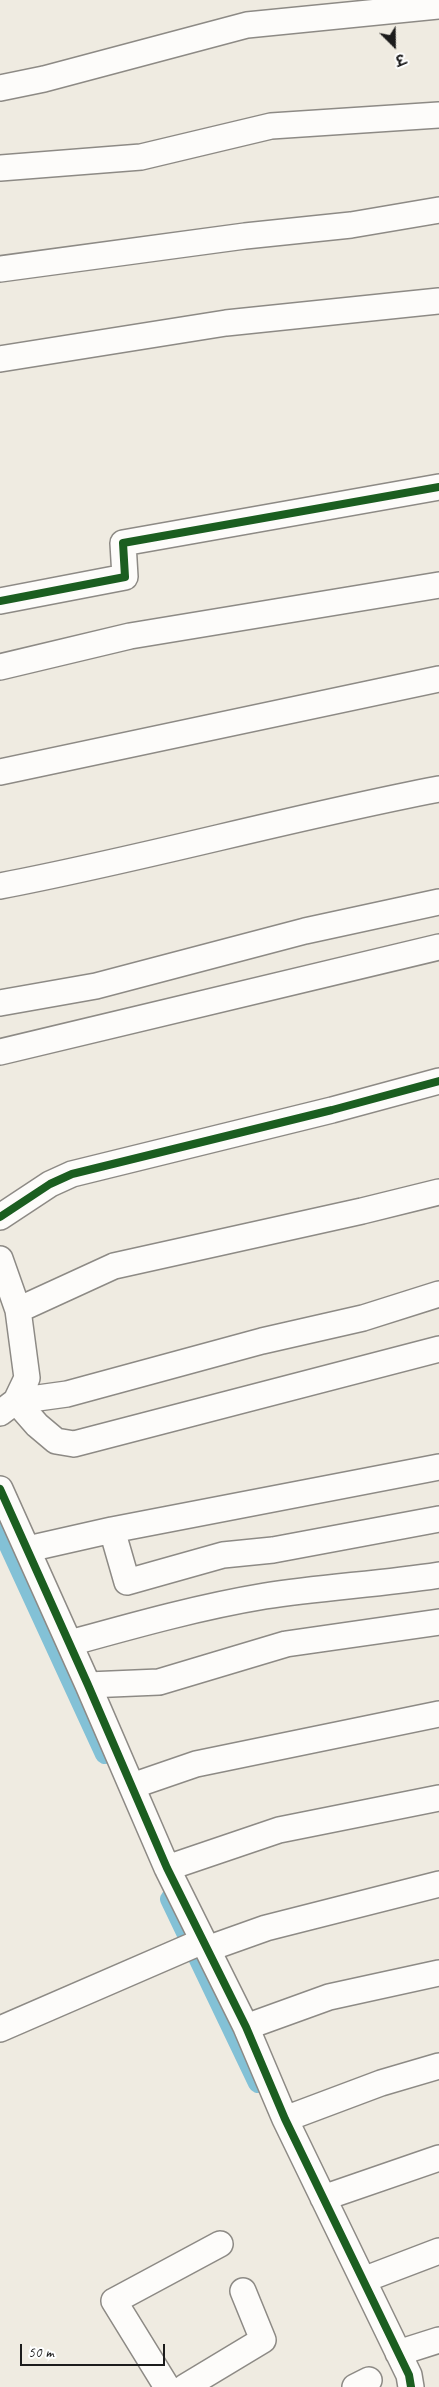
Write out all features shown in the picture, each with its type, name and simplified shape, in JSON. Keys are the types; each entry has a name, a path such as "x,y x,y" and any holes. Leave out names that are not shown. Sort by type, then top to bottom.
{"street":[{"path":"0,88 44,79 247,26 439,6"},
{"path":"0,168 141,157 272,126 439,115"},
{"path":"0,270 245,236 351,225 439,210"},
{"path":"0,359 226,323 439,301"},
{"path":"0,601 125,577 124,543 439,487"},
{"path":"0,667 130,636 439,585"},
{"path":"0,772 439,678"},
{"path":"0,886 91,869 245,831 439,789"},
{"path":"0,1003 96,986 305,931 439,902"},
{"path":"0,1052 439,947"},
{"path":"0,1217 50,1184 72,1174 439,1082"},
{"path":"18,1310 114,1266 362,1212 439,1192"},
{"path":"0,1258 18,1310 27,1378 8,1407"},
{"path":"8,1407 67,1394 262,1341 363,1318 439,1294"},
{"path":"8,1407 38,1425 56,1440 74,1444 439,1348"},
{"path":"28,1549 112,1530 439,1467"},
{"path":"0,1489 132,1786 198,1946 246,2027 285,2119 409,2375 411,2387"},
{"path":"112,1530 126,1582 223,1555 273,1550 439,1519"},
{"path":"70,1644 196,1609 266,1596 383,1584 439,1575"},
{"path":"88,1685 159,1682 286,1644 439,1622"},
{"path":"132,1786 196,1764 439,1714"},
{"path":"167,1868 279,1830 439,1798"},
{"path":"0,2029 198,1946 439,1884"},
{"path":"246,2027 329,1997 439,1973"},
{"path":"285,2119 381,2083 439,2066"},
{"path":"323,2198 439,2158"},
{"path":"167,2387 114,2301 220,2244"},
{"path":"363,2280 439,2251"},
{"path":"185,2387 264,2340 243,2290"},
{"path":"398,2353 439,2340"}],"waterway":[{"path":"0,1526 105,1754"},
{"path":"170,1899 258,2083"}],"cycle path":[{"path":"0,601 125,577 123,543 439,487"},
{"path":"0,1217 50,1184 72,1174 332,1110 439,1081"},
{"path":"0,1489 167,1868 246,2027 285,2119 409,2375 411,2387"}]}
